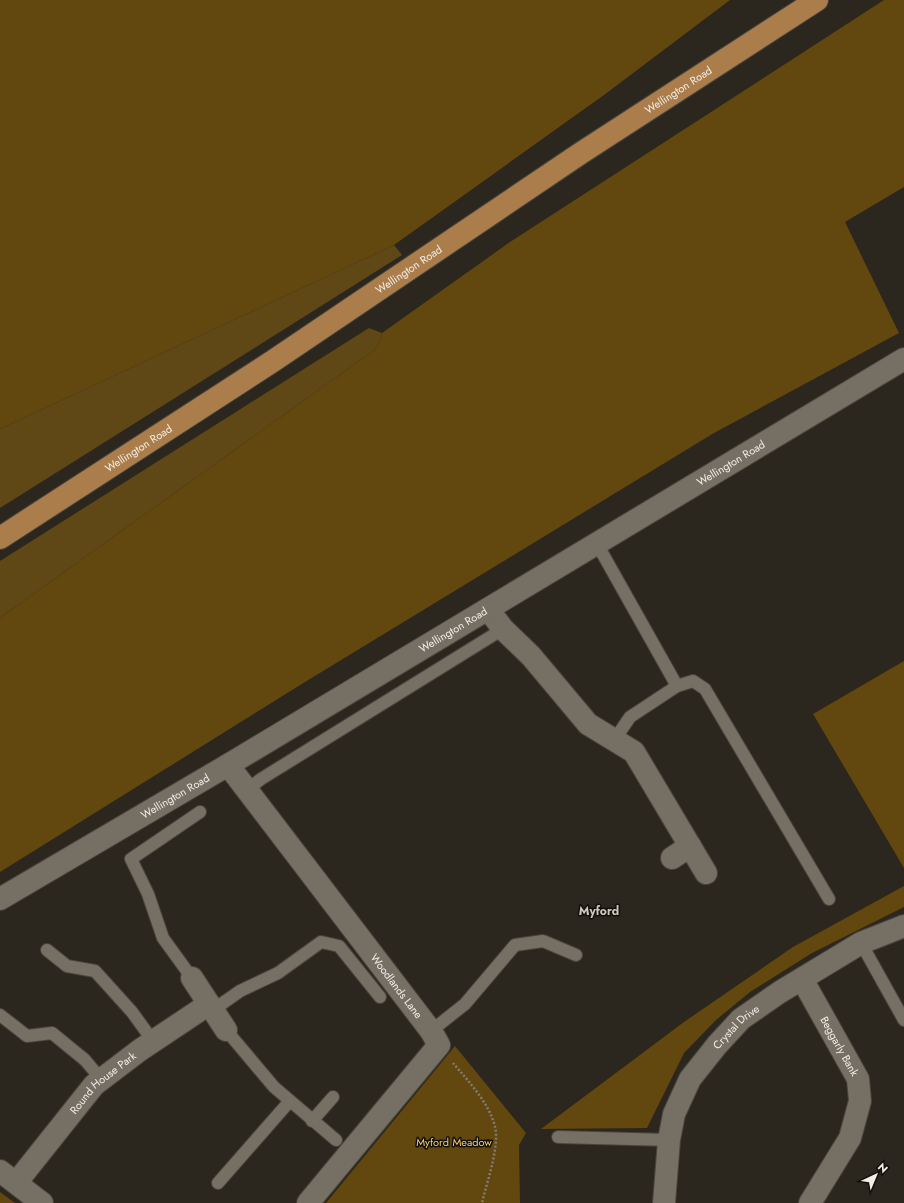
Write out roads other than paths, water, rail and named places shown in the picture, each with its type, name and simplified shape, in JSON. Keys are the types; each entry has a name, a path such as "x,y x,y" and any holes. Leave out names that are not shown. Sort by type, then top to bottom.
{"main road":[{"name":"Wellington Road","path":"0,538 273,361 581,153 816,0"}],"street":[{"name":"Wellington Road","path":"0,899 228,765 488,609 596,542 904,359"},
{"path":"488,609 503,629 531,656 588,724 615,739 634,752 706,873"},
{"name":"Woodlands Lane","path":"228,765 435,1038"},
{"path":"672,858 690,846"},
{"name":"Crystal Drive","path":"664,1203 669,1140 674,1114 690,1080 717,1045 741,1019 802,979 861,942 904,926"},
{"path":"192,978 226,1030"},
{"name":"Beggarly Bank","path":"802,979 858,1079 860,1101 850,1138 810,1203"},
{"name":"Round House Park","path":"8,1177 101,1079 152,1041 211,1007"},
{"path":"308,1203 435,1038"},
{"path":"8,1177 42,1203"}],"lane":[{"path":"596,542 677,686"},
{"path":"247,790 261,779 503,629"},
{"path":"615,739 630,717 677,686 693,681 705,689 829,899"},
{"path":"192,978 163,938 148,894 130,858 200,812"},
{"path":"211,1007 278,973 321,942 339,946 380,997"},
{"path":"435,1038 515,945 543,942 576,955"},
{"path":"861,942 904,1020"},
{"path":"47,950 67,966 95,971 132,1012 152,1041"},
{"path":"0,1015 27,1036 52,1033 85,1060 101,1079"},
{"path":"226,1030 274,1087 289,1102 336,1140"},
{"path":"312,1121 333,1097"},
{"path":"218,1183 289,1102"},
{"path":"558,1137 669,1140"}],"district":[{"name":"Myford","path":"599,911"}],"park label":[{"name":"Myford Meadow","path":"454,1142"}]}
